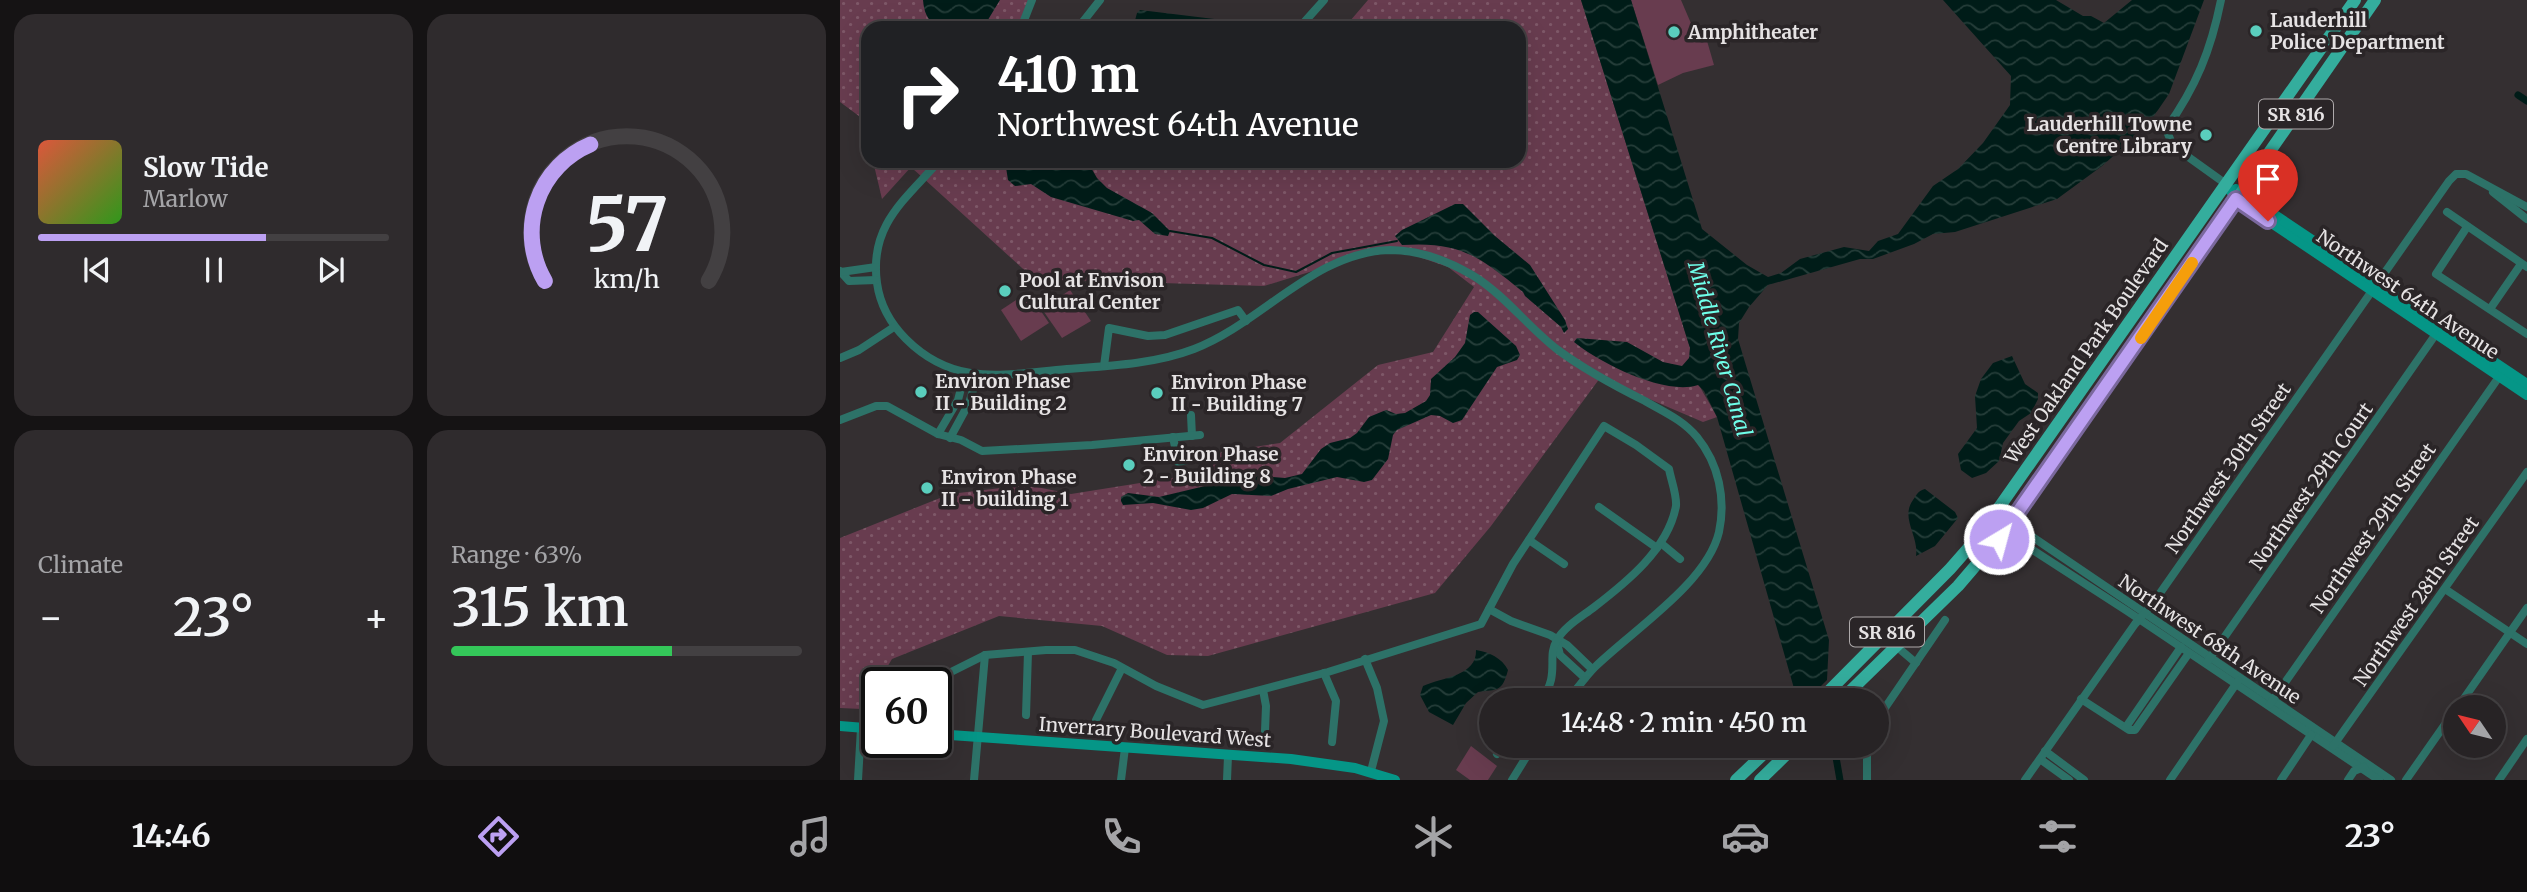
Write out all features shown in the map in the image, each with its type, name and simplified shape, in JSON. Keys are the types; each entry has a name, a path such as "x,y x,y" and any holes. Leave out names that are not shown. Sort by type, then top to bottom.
{"main road":[{"name":"West Oakland Park Boulevard","path":"1832,688 1979,536 2354,0"},
{"name":"West Oakland Park Boulevard","path":"1853,688 1958,586 2008,528 2375,0"},
{"path":"2122,334 2121,352 2127,358"},
{"path":"2108,383 2112,363 2109,353"},
{"path":"1736,780 1759,758"},
{"path":"1760,780 1783,758"}],"street":[{"path":"1084,21 1100,0"},
{"path":"2221,0 2214,35 2203,66 2186,100 2165,128 2173,146 2226,184"},
{"path":"1305,21 1323,1"},
{"path":"1026,21 1033,2"},
{"path":"932,168 902,200 884,226 876,280 880,298 894,327 920,354 947,368 978,375 1104,366 1158,359 1194,349 1222,336 1309,277 1355,256 1388,250 1433,257 1470,273 1507,302 1557,349 1608,382 1677,419 1695,434 1709,453 1722,498 1718,536 1710,558 1697,575 1592,669 1577,688"},
{"name":"Northwest 30th Street","path":"2025,780 2141,616 2159,595 2442,191 2456,174 2466,174 2486,185"},
{"name":"Northwest 64th Avenue","path":"2226,184 2287,234 2314,240 2374,288"},
{"path":"2486,185 2527,206"},
{"path":"2486,185 2527,219"},
{"name":"Northwest 64th Avenue","path":"2239,195 2502,373 2527,395"},
{"path":"2446,212 2524,265 2490,309"},
{"path":"2467,228 2436,274 2527,334"},
{"path":"841,272 876,267"},
{"path":"841,272 849,281 876,280"},
{"path":"1104,366 1109,328 1148,336 1165,335 1238,310 1246,321"},
{"path":"840,358 859,350 894,327"},
{"name":"Northwest 29th Court","path":"2208,661 2439,330"},
{"path":"937,434 958,400 965,373"},
{"name":"Northwest 64th Avenue","path":"2502,373 2527,384"},
{"name":"Northwest 29th Street","path":"2270,703 2502,373"},
{"path":"950,438 976,388 978,375"},
{"path":"840,420 876,406 887,406 937,434 961,440 982,451 1092,445 1196,435 1191,415"},
{"path":"1550,688 1554,675 1556,640 1572,623 1611,594 1660,546 1676,504 1669,469 1604,426 1529,540 1489,609 1511,621 1550,635 1556,640 1567,645 1592,669"},
{"path":"1173,438 1178,462 1202,457"},
{"name":"Northwest 28th Street","path":"2333,746 2527,472"},
{"path":"1599,507 1680,559"},
{"name":"Northwest 68th Avenue","path":"2008,528 2333,746 2391,780"},
{"path":"1529,540 1564,565"},
{"path":"2445,589 2527,644"},
{"path":"2466,695 2527,608"},
{"name":"Inverrary Boulevard West","path":"952,671 985,655 1075,650 1122,667 1156,686 1203,705 1324,673 1481,624 1489,609"},
{"name":"Northwest 68th Avenue","path":"2141,616 2185,650 2208,661"},
{"path":"1889,702 1945,620"},
{"path":"1556,640 1560,655 1585,678"},
{"path":"1896,646 1916,663"},
{"path":"2081,699 2126,727 2185,650"},
{"name":"Inverrary Boulevard West","path":"1026,715 1028,652"},
{"path":"974,780 985,655"},
{"path":"1365,659 1377,688 1384,721 1371,771"},
{"name":"Inverrary Boulevard West","path":"1096,720 1122,667"},
{"path":"1324,673 1336,701 1332,742"},
{"path":"2170,780 2238,682"},
{"name":"Inverrary Boulevard West","path":"1263,690 1266,706 1265,731"},
{"name":"Northwest 68th Avenue","path":"2270,703 2311,734 2333,746"},
{"path":"840,726 861,728 858,780"},
{"path":"2406,780 2443,727"},
{"name":"Inverrary Boulevard West","path":"952,734 1292,759 1354,774 1371,771 1395,780"},
{"path":"2281,780 2311,734"},
{"path":"2499,780 2527,739"},
{"path":"1121,780 1125,748"},
{"path":"2042,755 2069,780"},
{"path":"2042,755 2084,780"},
{"path":"1227,780 1228,756"},
{"path":"1512,780 1526,758"},
{"path":"1867,758 1867,780"},
{"path":"2348,780 2354,771 2365,766"},
{"path":"2362,780 2365,766"},
{"name":"Northwest 68th Avenue","path":"2365,766 2379,780"}],"shaded area":[{"path":"840,0 1032,0 1024,21 861,21 861,118 840,102"},
{"path":"1368,0 1581,0 1690,348 1692,367 1717,417 1703,422 1600,378 1491,526 1435,593 1208,656 1167,655 1102,626 999,616 892,659 887,667 861,667 861,709 840,708 840,538 950,494 1027,485 1071,494 1209,472 1221,452 1280,443 1378,365 1433,352 1474,287 1448,267 1390,247 1264,286 1058,280 1044,288 912,168 1526,168 1526,21 1350,21"},
{"path":"1631,0 1681,0 1693,28 1703,27 1714,65 1683,73 1658,85"},
{"path":"875,168 910,168 882,199"},
{"path":"1070,290 1091,321 1062,338 1042,309"},
{"path":"1028,292 1049,323 1021,341 1001,310"},
{"path":"1471,746 1479,752 1479,758 1487,758 1497,766 1488,780 1470,780 1456,770"}],"water":[{"path":"923,0 1000,0 987,21 931,21 925,12"},
{"path":"1581,0 1631,0 1702,229 1747,265 1768,277 1781,273 1800,259 1844,247 1869,251 1878,241 1898,234 1933,186 1958,169 1983,143 2010,105 2011,76 1943,0 2056,0 2083,16 2091,16 2104,23 2132,0 2204,0 2169,94 2147,126 2102,166 2057,199 1955,232 1933,234 1873,259 1860,259 1768,285 1739,323 1738,339 1829,640 1827,680 1819,688 1794,688 1717,417 1704,391 1698,385 1668,386 1633,376 1574,342 1577,338 1627,342 1663,362 1682,366 1689,358 1690,348"},
{"path":"1140,10 1231,21 1135,21"},
{"path":"1006,168 1091,168 1107,188 1152,213 1170,231 1168,236 1155,234 1139,220 1133,221 1051,197 1031,184 1015,186 1008,180"},
{"path":"1455,204 1463,204 1495,236 1530,265 1565,320 1568,329 1564,333 1561,327 1523,292 1481,261 1455,249 1422,244 1402,245 1395,236"},
{"path":"1478,312 1516,346 1520,355 1517,360 1497,367 1462,420 1453,423 1440,416 1431,415 1397,430 1393,435 1388,459 1372,480 1364,482 1337,477 1271,496 1232,494 1203,508 1191,510 1153,503 1123,505 1121,497 1128,493 1159,497 1251,475 1285,478 1302,474 1321,449 1330,443 1350,438 1369,417 1386,410 1396,414 1405,413 1426,401 1430,395 1431,379 1455,357 1465,343 1470,315"},
{"path":"2012,356 2025,384 2038,393 2038,399 2031,413 2019,421 2003,443 1999,461 1986,473 1972,478 1961,470 1958,454 1977,428 1975,396 1981,379 1993,363"},
{"path":"1925,489 1955,512 1958,518 1935,546 1916,556 1908,514 1916,496"},
{"path":"1476,650 1490,654 1502,662 1508,670 1501,686 1479,688 1479,692 1466,703 1453,725 1429,712 1420,695 1423,686 1465,670 1475,659"}],"waterway":[{"path":"2518,95 2527,101"},
{"path":"1170,231 1212,238 1264,265 1296,272 1332,253 1397,241"},
{"name":"Middle River Canal","path":"1836,758 1840,780"}],"slow traffic":[{"path":"2141,338 2192,263"}],"place":[{"name":"Lauderhill Police Department","path":"2256,31"},
{"name":"Amphitheater","path":"1674,32"},
{"name":"Lauderhill Towne Centre Library","path":"2206,135"},
{"name":"Pool at Envison Cultural Center","path":"1005,291"},
{"name":"Environ Phase II - Building 2","path":"921,392"},
{"name":"Environ Phase II - Building 7","path":"1157,393"},
{"name":"Environ Phase 2 - Building 8","path":"1129,465"},
{"name":"Environ Phase II - building 1","path":"927,488"}],"route":[{"path":"1999,539 2236,199 2268,221"}]}
